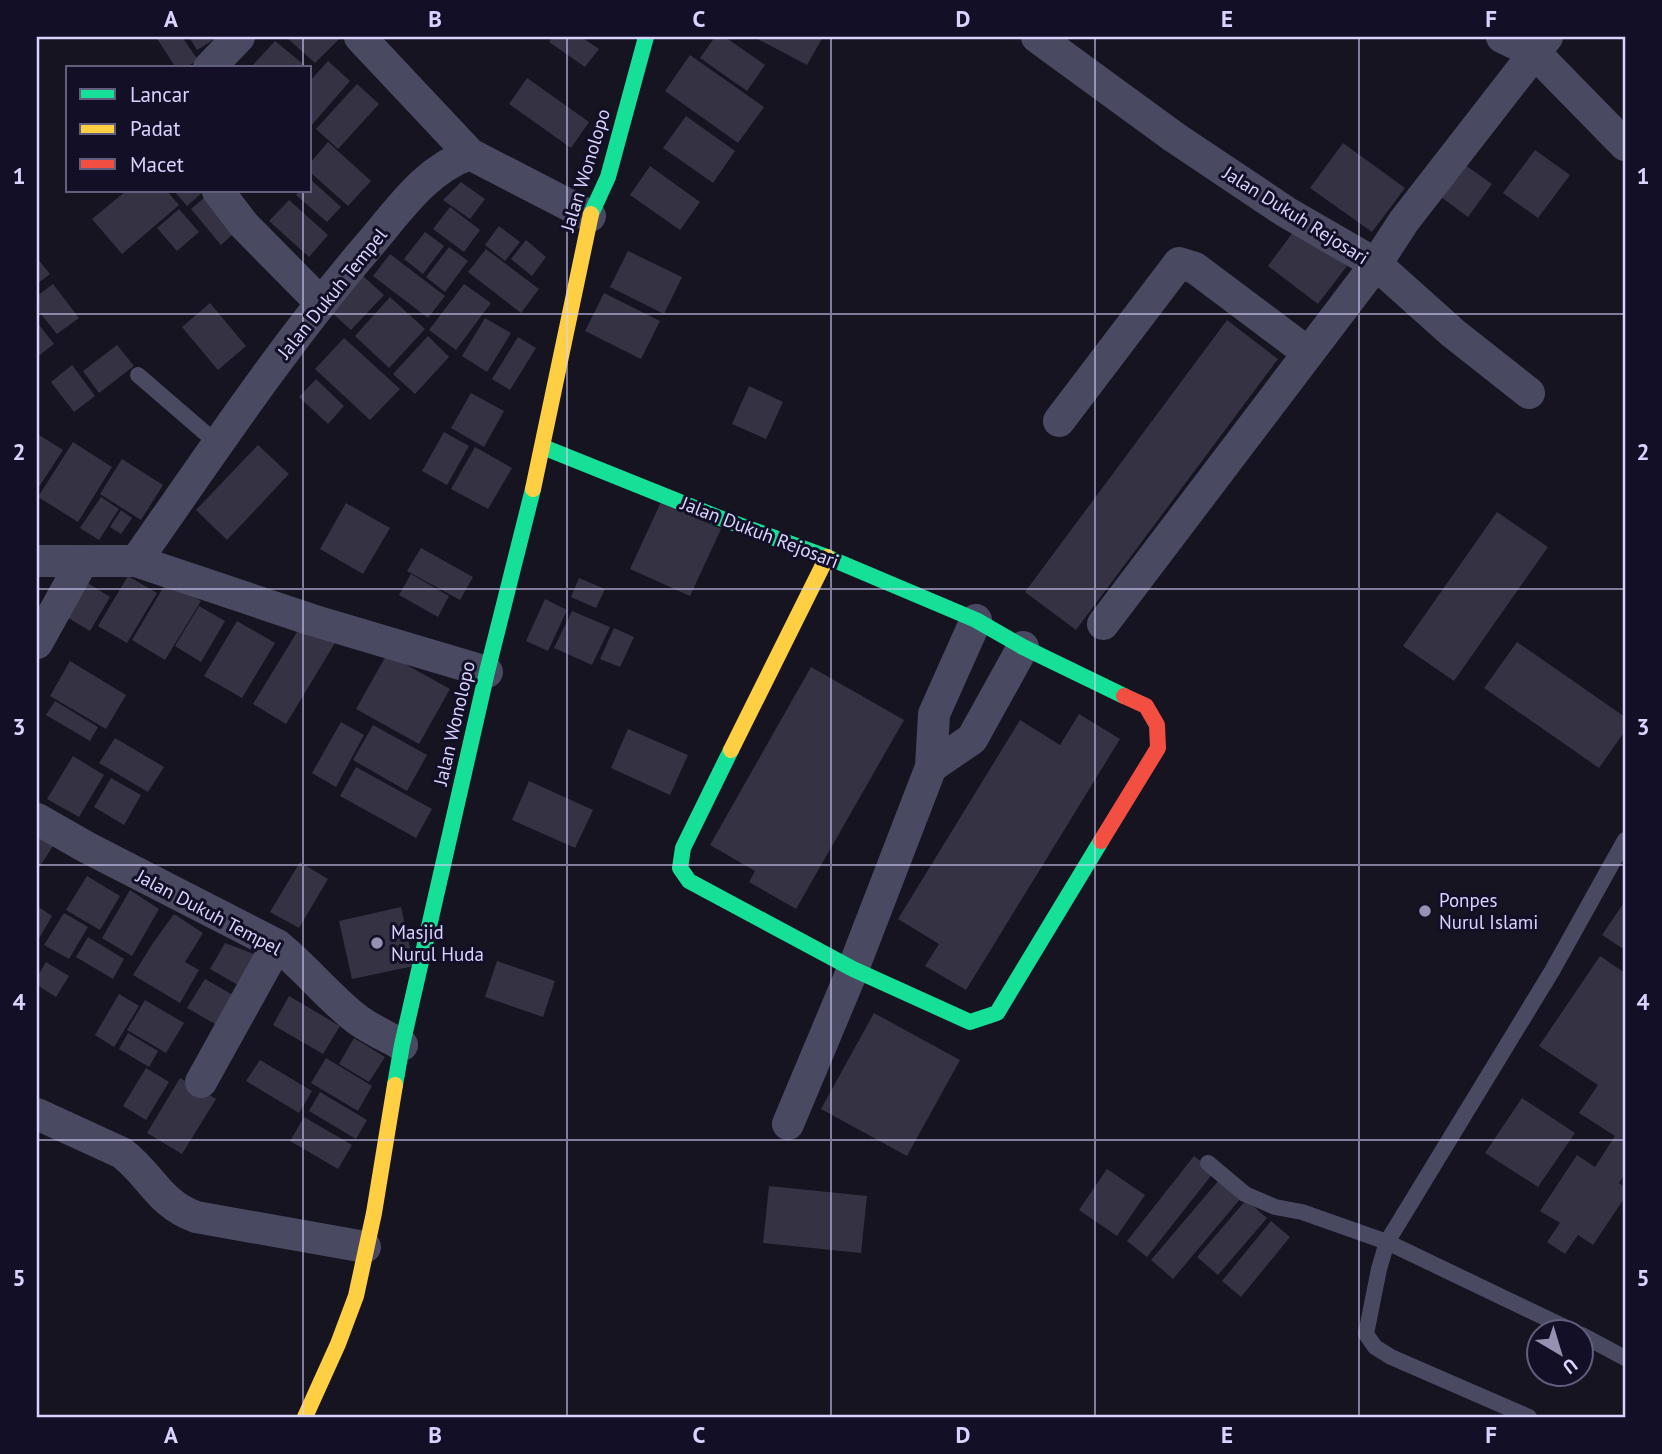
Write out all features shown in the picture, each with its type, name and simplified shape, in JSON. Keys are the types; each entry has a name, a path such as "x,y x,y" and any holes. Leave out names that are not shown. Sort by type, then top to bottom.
{"street":[{"path":"211,66 239,37"},
{"path":"360,37 470,154 590,216"},
{"name":"Jalan Wonolopo","path":"305,1417 356,1296 374,1213 402,1045 487,672 543,447 590,216 608,177 646,37"},
{"name":"Jalan Dukuh Rejosari","path":"1037,37 1174,137 1286,212 1376,264 1404,221 1541,45"},
{"path":"1502,37 1541,45 1625,145"},
{"name":"Jalan Dukuh Tempel","path":"136,561 320,302 424,181 451,161 470,154"},
{"path":"219,192 244,225 320,302"},
{"path":"1059,421 1178,263 1195,268 1307,352"},
{"path":"1103,624 1376,264 1453,332 1529,393"},
{"name":"Jalan Dukuh Rejosari","path":"543,447 717,517 827,556 976,620 1023,647 1146,706 1157,725 1158,748 997,1013 970,1022 853,969 689,881 680,868 683,848 827,556"},
{"path":"37,562 136,561 312,620 487,672"},
{"path":"37,643 82,562"},
{"path":"788,1124 853,969 931,767 934,714 976,620"},
{"path":"931,767 972,739 1023,647"},
{"name":"Jalan Dukuh Tempel","path":"37,819 277,945 360,1022 402,1045"},
{"path":"201,1082 277,945"},
{"path":"37,1114 122,1153 132,1160 180,1212 365,1247"}],"lane":[{"path":"138,375 218,444"},
{"path":"1529,1417 1391,1357 1375,1347 1366,1334 1378,1269 1387,1242 1552,971 1625,840"},
{"path":"1208,1163 1245,1194 1275,1207 1302,1212 1387,1242 1546,1318"},
{"path":"1596,1343 1625,1358"}],"building":[{"path":"156,37 182,37 198,60 188,66 175,66"},
{"path":"189,37 218,37 197,50"},
{"path":"286,37 341,37 315,63"},
{"path":"553,37 581,37 599,49 585,67 549,42"},
{"path":"715,37 725,37 765,65 747,91 700,58"},
{"path":"754,37 823,37 807,65"},
{"path":"275,41 306,66 252,66"},
{"path":"690,55 764,107 738,143 665,91"},
{"path":"328,61 350,81 312,125 312,79"},
{"path":"527,78 589,122 571,148 509,104"},
{"path":"357,84 379,104 338,149 316,129"},
{"path":"686,116 735,151 713,183 663,148"},
{"path":"328,142 371,181 348,206 312,174 312,161"},
{"path":"1343,143 1405,188 1372,232 1310,188"},
{"path":"1535,150 1570,175 1538,218 1503,193"},
{"path":"1461,162 1492,184 1468,217 1437,194"},
{"path":"650,166 700,202 680,230 630,195"},
{"path":"312,181 341,207 327,222 296,195 298,192 312,192"},
{"path":"461,182 485,199 470,219 443,200"},
{"path":"125,192 168,192 179,205 122,254 92,219"},
{"path":"175,192 203,192 187,206"},
{"path":"213,192 241,227 221,245 191,209"},
{"path":"289,200 328,235 309,257 269,221"},
{"path":"450,207 480,230 464,252 433,229"},
{"path":"179,209 199,232 177,251 157,228"},
{"path":"499,226 520,242 505,261 485,245"},
{"path":"1296,228 1347,266 1318,304 1268,266"},
{"path":"425,232 444,246 423,274 404,259"},
{"path":"526,240 546,257 532,276 511,259"},
{"path":"449,247 468,261 445,292 426,277"},
{"path":"486,249 539,289 521,313 468,272"},
{"path":"628,251 682,277 664,314 610,287"},
{"path":"390,254 445,296 428,318 373,276"},
{"path":"37,258 50,274 37,284"},
{"path":"363,276 384,295 351,330 330,311"},
{"path":"53,284 79,318 57,334 37,309 37,296"},
{"path":"464,284 491,303 456,350 429,330"},
{"path":"604,293 660,321 641,359 585,331"},
{"path":"390,297 425,329 389,368 355,336"},
{"path":"210,303 246,346 218,370 182,327"},
{"path":"485,318 511,333 487,372 462,356"},
{"path":"1227,320 1278,359 1076,630 1025,592"},
{"path":"37,322 54,344 37,357"},
{"path":"428,336 449,357 415,394 393,374"},
{"path":"518,337 536,348 510,390 492,379"},
{"path":"344,338 400,389 370,420 315,369"},
{"path":"117,345 134,366 99,393 83,371"},
{"path":"72,365 95,396 74,412 51,382"},
{"path":"316,379 344,406 328,424 299,397"},
{"path":"749,386 783,402 766,439 732,424"},
{"path":"471,393 504,411 484,447 451,428"},
{"path":"444,432 469,446 447,485 422,471"},
{"path":"39,435 63,450 37,490 37,439"},
{"path":"73,442 112,467 78,522 38,497"},
{"path":"258,445 289,474 227,540 196,510"},
{"path":"475,447 512,468 488,509 451,489"},
{"path":"122,459 163,485 141,520 100,494"},
{"path":"101,497 119,509 99,540 80,528"},
{"path":"661,502 721,529 690,596 630,569"},
{"path":"346,503 390,528 363,574 320,549"},
{"path":"121,510 132,518 121,534 110,527"},
{"path":"1497,512 1548,547 1454,681 1403,646"},
{"path":"421,548 473,577 460,600 407,571"},
{"path":"411,574 449,596 438,617 399,595"},
{"path":"128,576 157,593 127,643 98,626"},
{"path":"579,578 605,589 596,608 571,597"},
{"path":"167,581 201,601 165,660 132,640"},
{"path":"86,582 110,597 90,631 65,616"},
{"path":"545,599 567,610 548,651 526,641"},
{"path":"199,606 225,621 201,662 175,646"},
{"path":"572,611 610,627 592,665 554,648"},
{"path":"237,621 275,643 242,698 204,676"},
{"path":"302,624 335,643 286,724 253,704"},
{"path":"614,628 634,637 620,667 600,659"},
{"path":"1517,642 1625,717 1625,731 1599,768 1484,688"},
{"path":"387,654 450,689 419,744 356,709"},
{"path":"70,661 126,695 106,729 50,696"},
{"path":"811,667 904,720 796,909 749,882 755,871 710,845"},
{"path":"55,701 98,727 90,741 46,715"},
{"path":"1079,714 1120,739 966,990 925,966 939,944 898,919 1020,720 1060,745"},
{"path":"341,722 364,735 336,787 312,773"},
{"path":"373,725 427,755 407,791 353,760"},
{"path":"628,729 688,755 670,795 611,768"},
{"path":"115,738 164,767 148,792 99,763"},
{"path":"73,756 104,775 79,817 47,799"},
{"path":"356,767 432,809 416,838 340,796"},
{"path":"111,778 141,795 124,825 94,807"},
{"path":"529,781 593,810 575,848 512,820"},
{"path":"37,837 53,846 37,871"},
{"path":"300,862 328,879 299,928 270,912"},
{"path":"87,876 120,896 100,930 66,910"},
{"path":"130,890 159,909 132,956 102,938"},
{"path":"1625,901 1625,950 1602,935"},
{"path":"37,906 52,916 37,942"},
{"name":"Masjid Nurul Huda","path":"401,907 414,966 352,979 339,921"},
{"path":"64,913 88,927 69,959 44,945"},
{"path":"174,914 203,933 185,962 199,970 180,1003 133,975"},
{"path":"88,937 124,959 113,979 76,957"},
{"path":"225,943 262,957 245,989 210,969"},
{"path":"1600,956 1625,973 1625,1174 1619,1183 1625,1187 1625,1197 1593,1245 1578,1235 1565,1254 1547,1242 1560,1223 1540,1211 1577,1155 1595,1167 1615,1136 1579,1113 1598,1085 1539,1046"},
{"path":"497,961 555,981 543,1017 485,997"},
{"path":"46,962 69,976 56,997 37,985 37,977"},
{"path":"205,979 240,999 222,1028 187,1008"},
{"path":"119,994 139,1006 114,1047 95,1035"},
{"path":"289,996 340,1026 323,1054 273,1025"},
{"path":"145,1000 184,1023 166,1053 127,1030"},
{"path":"874,1013 960,1060 907,1156 821,1109"},
{"path":"128,1033 158,1051 149,1067 119,1049"},
{"path":"354,1038 385,1057 369,1082 339,1064"},
{"path":"326,1058 372,1086 358,1111 311,1083"},
{"path":"260,1060 312,1091 299,1113 246,1081"},
{"path":"146,1068 169,1082 146,1120 123,1106"},
{"path":"180,1078 216,1099 182,1154 147,1133"},
{"path":"320,1092 367,1120 356,1139 309,1111"},
{"path":"1522,1098 1575,1133 1538,1187 1485,1153"},
{"path":"304,1117 352,1145 338,1169 290,1141"},
{"path":"1194,1156 1214,1172 1147,1257 1127,1241"},
{"path":"1107,1169 1145,1195 1117,1236 1079,1210"},
{"path":"1219,1180 1241,1198 1173,1279 1151,1260"},
{"path":"769,1186 867,1196 861,1253 763,1243"},
{"path":"1246,1200 1267,1218 1218,1275 1197,1257"},
{"path":"1271,1221 1290,1237 1241,1297 1222,1281"}],"traffic: fast":[{"path":"591,214 608,177 646,37"},
{"path":"543,447 717,517 827,557 976,620 1023,647 1124,696"},
{"path":"395,1085 487,672 533,489"},
{"path":"731,750 683,848 680,868 689,881 853,969 970,1022 997,1013 1101,841"}],"traffic: slow":[{"path":"533,489 591,214"},
{"path":"731,750 827,557"},
{"path":"305,1417 356,1296 374,1213 395,1085"}],"traffic: jam":[{"path":"1101,841 1158,748 1157,725 1146,706 1124,696"}],"place":[{"name":"Ponpes Nurul Islami","path":"1425,911"},
{"name":"Masjid Nurul Huda","path":"377,943"}]}
